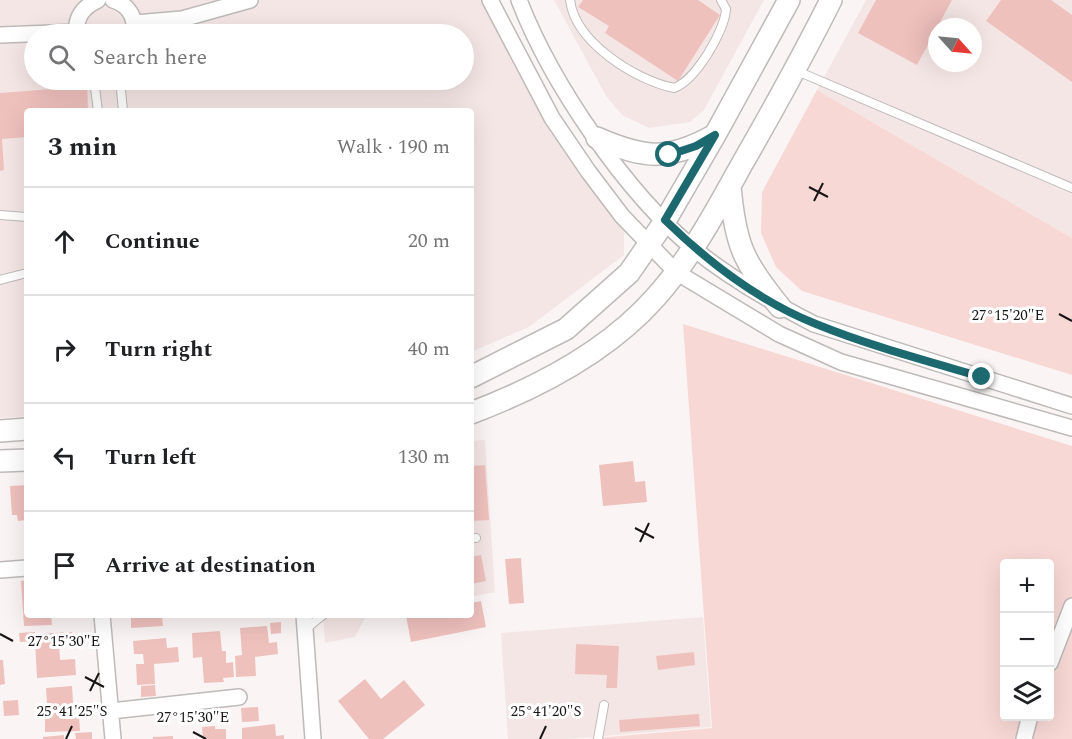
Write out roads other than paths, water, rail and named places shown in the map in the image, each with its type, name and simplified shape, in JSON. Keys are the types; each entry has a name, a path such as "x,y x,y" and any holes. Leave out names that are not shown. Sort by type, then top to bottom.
{"street":[{"path":"79,24 81,12 98,0"},
{"path":"113,0 125,6 132,24"},
{"path":"158,24 250,0"},
{"path":"490,0 552,118 608,198 676,272 779,334 841,362 1072,428"},
{"path":"519,0 576,109 623,173 694,249 780,307 851,338 1072,406"},
{"path":"474,375 566,329 629,273 665,220 715,135 789,0"},
{"path":"474,412 549,378 613,336 655,299 694,249 795,70 831,0"},
{"path":"0,35 24,34"},
{"path":"597,138 624,150 656,156 684,151 715,135"},
{"path":"730,186 733,220 740,250 751,269 780,307"},
{"path":"0,431 24,429"},
{"path":"0,461 24,460"},
{"path":"0,570 24,568"},
{"path":"1054,653 1072,606"},
{"path":"102,618 113,739"},
{"path":"304,622 313,739"},
{"path":"111,711 239,697"},
{"path":"1024,739 1029,721"}],"lane":[{"path":"570,0 576,24 603,52 652,81 674,88 688,81 722,28 726,9 721,0"},
{"path":"795,70 1072,188"},
{"path":"95,90 98,108"},
{"path":"121,90 123,108"},
{"path":"0,215 24,217"},
{"path":"0,280 24,274"},
{"path":"598,739 604,705"}]}
